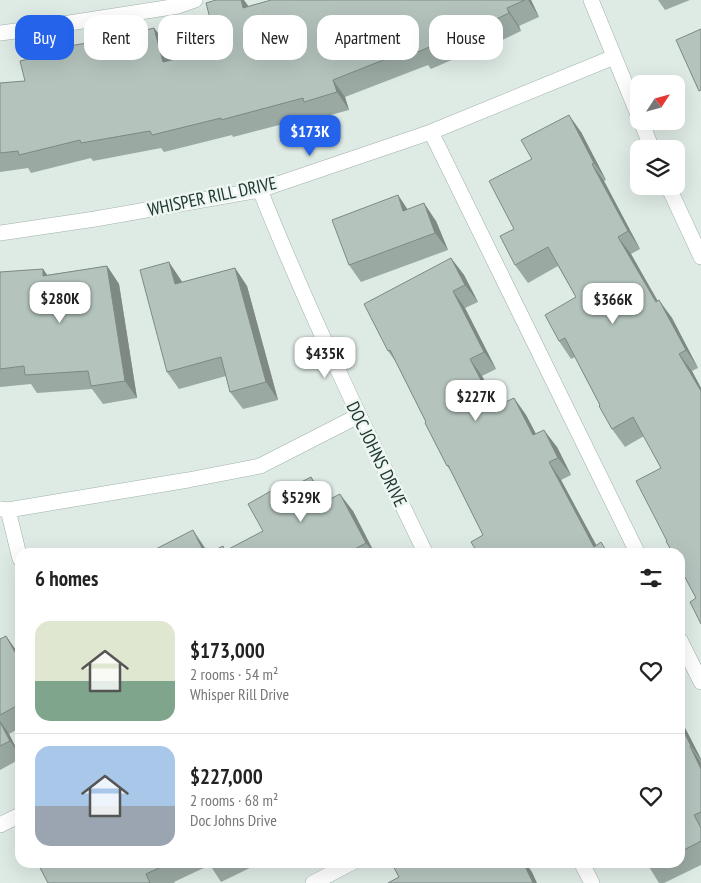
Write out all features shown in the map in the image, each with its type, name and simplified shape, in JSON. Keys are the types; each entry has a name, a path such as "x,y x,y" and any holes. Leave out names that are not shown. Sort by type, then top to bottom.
{"street":[{"path":"0,33 178,6 195,0"},
{"path":"591,0 630,95"},
{"name":"WHISPER RILL DRIVE","path":"0,232 95,220 260,190 431,132 614,57"},
{"path":"431,132 635,548"},
{"name":"DOC JOHNS DRIVE","path":"260,190 284,250 358,416 423,548"},
{"path":"672,195 701,256"},
{"path":"16,548 4,509 188,480 260,466 358,416"},
{"path":"685,650 701,682"},
{"path":"0,825 15,818"},
{"path":"313,883 342,868"},
{"path":"584,868 592,883"}],"building":[{"path":"216,0 241,0 243,8 271,0 525,0 507,8 509,13 503,16 429,15 429,47 419,52 419,15 317,15 317,60 383,60 333,80 337,92 304,102 303,98 221,120 221,118 152,135 150,131 81,143 80,140 19,155 18,151 0,153 0,83 25,81 20,61 74,60 74,45 84,44 84,60 148,60 148,30 154,28 158,43 158,60 162,60 163,62 171,60 233,60 233,15 209,15 206,3"},
{"path":"701,29 701,90 699,91 676,40"},
{"path":"569,115 594,163 592,164 628,231 618,237 656,302 659,300 686,350 679,354 701,391 701,624 690,602 696,598 685,577 685,548 670,548 636,481 661,468 633,417 612,429 565,338 559,341 545,315 576,297 548,247 515,265 500,236 514,229 489,181 532,159 521,140"},
{"path":"398,195 403,211 424,203 435,233 349,265 332,220"},
{"path":"451,258 465,285 453,291 484,352 470,359 495,407 514,398 533,435 544,430 558,458 549,462 594,547 601,542 605,548 475,548 471,542 483,535 425,423 390,350 388,351 364,304"},
{"path":"169,262 175,284 235,268 266,382 230,392 221,357 167,372 140,270"},
{"path":"107,266 125,381 91,386 88,371 25,375 24,366 0,369 0,272 43,269 43,276"},
{"path":"311,477 324,502 340,494 366,543 357,548 231,548 263,531 248,504 271,491 274,496"},
{"path":"193,530 202,548 158,548"},
{"path":"6,636 15,652 15,707 0,715 0,639"},
{"path":"0,722 10,741 0,746"},
{"path":"685,734 701,769 701,812 694,815 701,828 701,841 685,849"},
{"path":"40,868 159,868 146,874 150,883 48,883"},
{"path":"394,868 526,868 533,883 388,883 399,877"}]}
